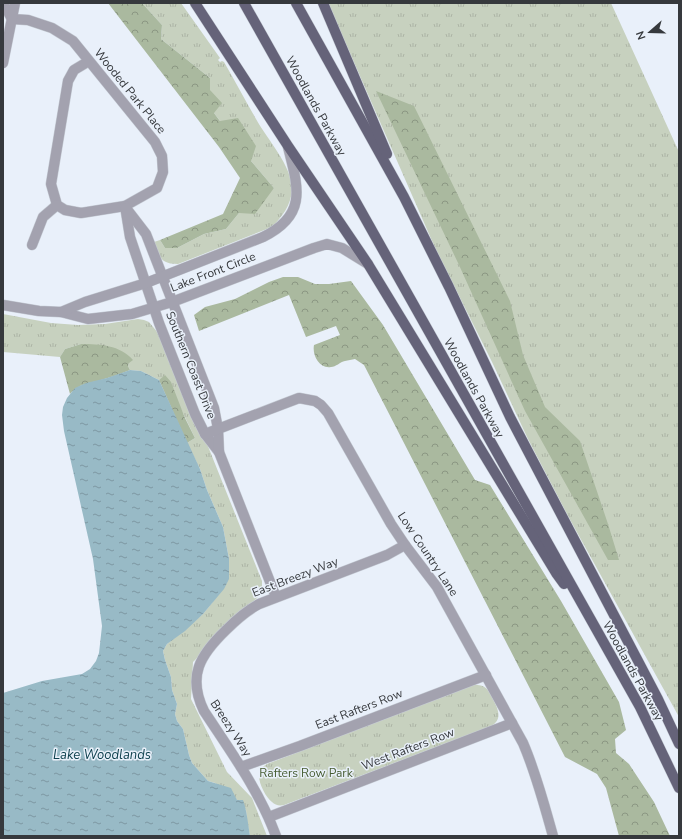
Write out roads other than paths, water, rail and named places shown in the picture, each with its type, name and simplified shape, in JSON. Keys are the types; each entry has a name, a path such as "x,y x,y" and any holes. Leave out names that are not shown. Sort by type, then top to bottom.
{"main road":[{"path":"195,3 288,146 368,264 556,574 580,602"},
{"name":"Woodlands Parkway","path":"244,3 640,707 679,788"},
{"name":"Woodlands Parkway","path":"296,3 404,197 453,294 510,417 658,699 679,744"},
{"path":"323,3 404,197"}],"street":[{"path":"3,3 12,19"},
{"path":"3,63 15,3"},
{"path":"3,27 12,19"},
{"name":"Wooded Park Place","path":"12,19 28,20 52,28 73,41 155,142 162,156 163,172 157,188 125,206"},
{"path":"89,61 74,70 68,81 51,184 57,206 65,210 81,213 125,206"},
{"name":"Lake Front Circle","path":"61,312 85,302 163,277 276,231 292,212 297,199 297,186 288,146"},
{"path":"32,245 43,217 57,206"},
{"name":"Southern Coast Drive","path":"125,206 146,234 214,408 218,429 219,452"},
{"name":"Southern Coast Drive","path":"125,206 130,237 154,308 195,414 205,434 219,452 276,597"},
{"name":"Lake Front Circle","path":"3,305 39,311 61,312 88,319 132,314 172,302 327,244 342,248 368,264"},
{"name":"Low Country Lane","path":"205,434 299,398 309,399 321,405 328,413 391,524 437,587 523,743 531,762 553,836"},
{"name":"East Breezy Way","path":"206,651 247,610 276,597 387,555 405,545"},
{"name":"Breezy Way","path":"206,651 200,662 197,673 196,685 198,700 204,712 241,767 262,803 276,836"},
{"name":"East Rafters Row","path":"241,767 300,746 486,674"},
{"name":"West Rafters Row","path":"269,817 512,723"}],"water":[{"name":"Lake Woodlands","path":"130,370 141,371 159,380 200,469 207,490 223,527 229,559 229,579 224,589 203,614 185,631 167,644 163,651 171,677 172,690 177,704 175,714 177,721 183,729 192,763 208,781 231,788 237,800 243,800 250,836 3,836 3,693 42,681 82,674 90,669 96,661 99,653 102,626 93,559 64,431 62,415 63,407 67,398 75,388 86,383"}],"park label":[{"name":"Rafters Row Park","path":"306,773"}]}
